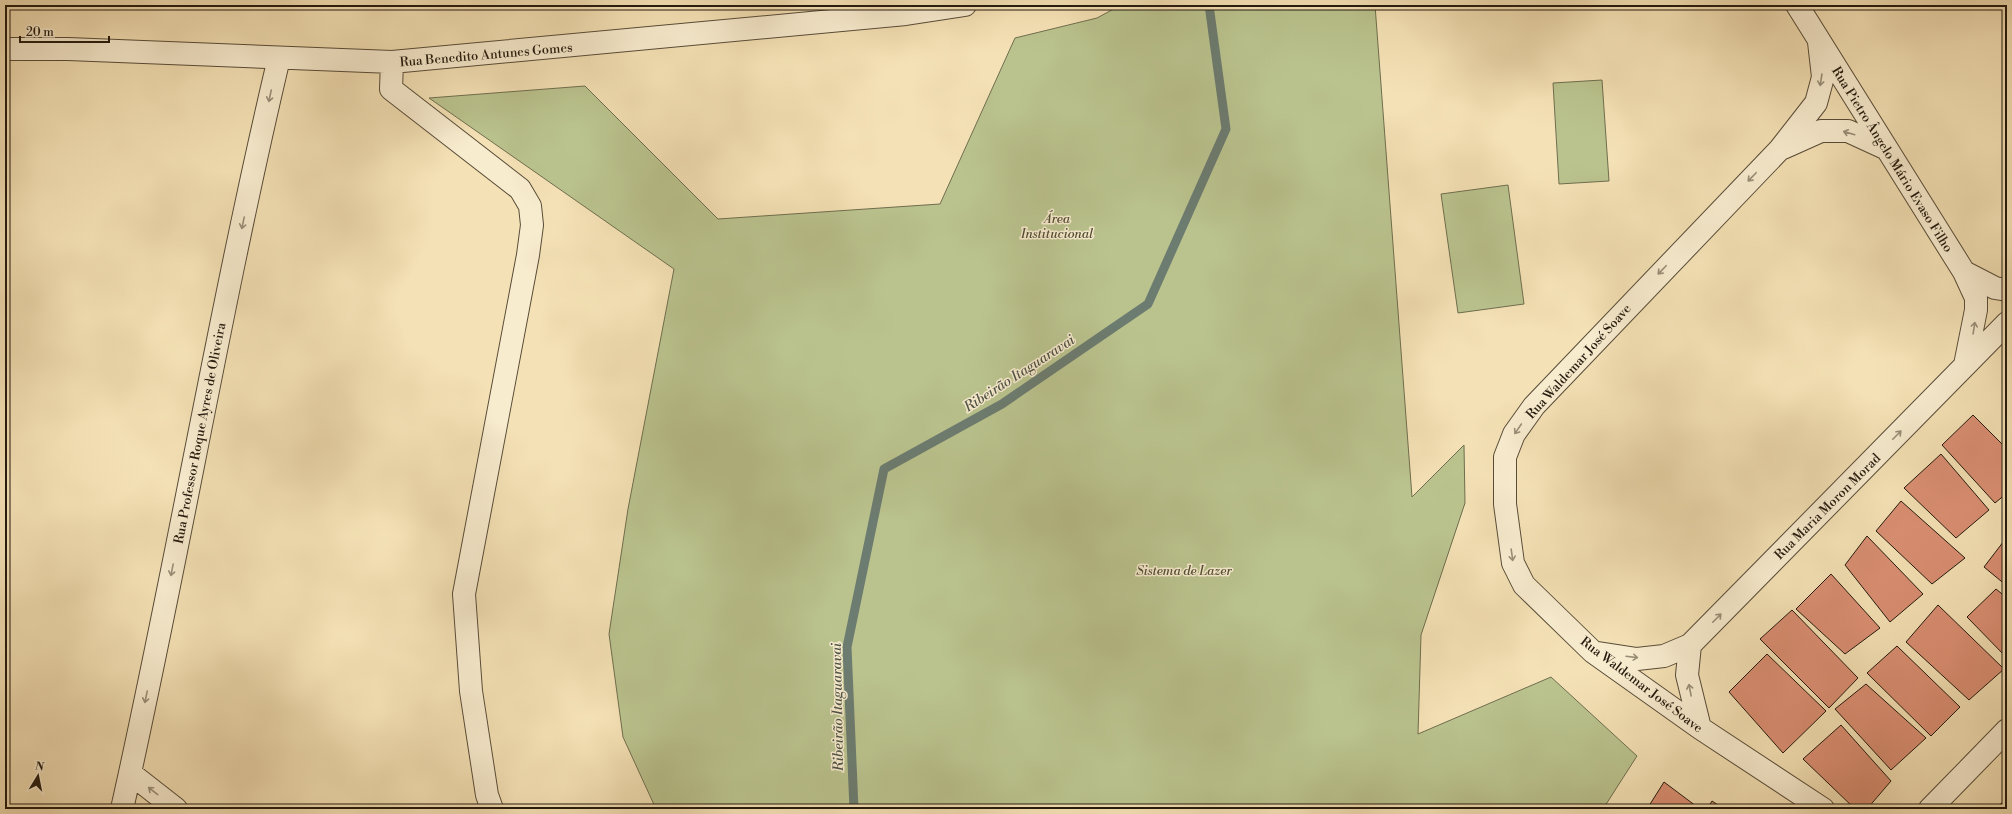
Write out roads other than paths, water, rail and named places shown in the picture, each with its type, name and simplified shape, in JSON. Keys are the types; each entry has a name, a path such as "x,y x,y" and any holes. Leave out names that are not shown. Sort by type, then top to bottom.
{"street":[{"name":"Rua Benedito Antunes Gomes","path":"5,49 68,49 392,62 906,14 965,5"},
{"name":"Rua Pietro Ângelo Mário Evaso Filho","path":"1796,5 1964,272 1994,288 2007,290"},
{"name":"Rua Waldemar José Soave","path":"1819,42 1823,77 1816,103 1780,149 1534,406 1514,434 1505,457 1505,504 1513,563 1524,585 1593,652 1700,728 1823,809"},
{"name":"Rua Professor Roque Ayres de Oliveira","path":"122,809 222,318 279,58"},
{"path":"392,62 391,89 520,189 530,206 532,224 528,255 464,594 471,691 487,796 492,809"},
{"name":"Rua Waldemar José Soave","path":"1780,149 1821,131 1848,131 1885,148"},
{"path":"1964,272 1976,298 1976,310 1965,366"},
{"name":"Rua Maria Moron Morad","path":"1593,652 1637,658 1664,656 1690,645 2007,323"},
{"path":"1690,645 1687,675 1700,728"},
{"path":"1930,809 2007,730"},
{"path":"130,773 176,809"}],"waterway":[{"name":"Ribeirão Itaguaravai","path":"854,809 847,647 884,469 1002,404 1148,304 1226,129 1209,5"}],"park label":[{"name":"Área Institucional","path":"1057,226"},
{"name":"Sistema de Lazer","path":"1184,570"}]}
